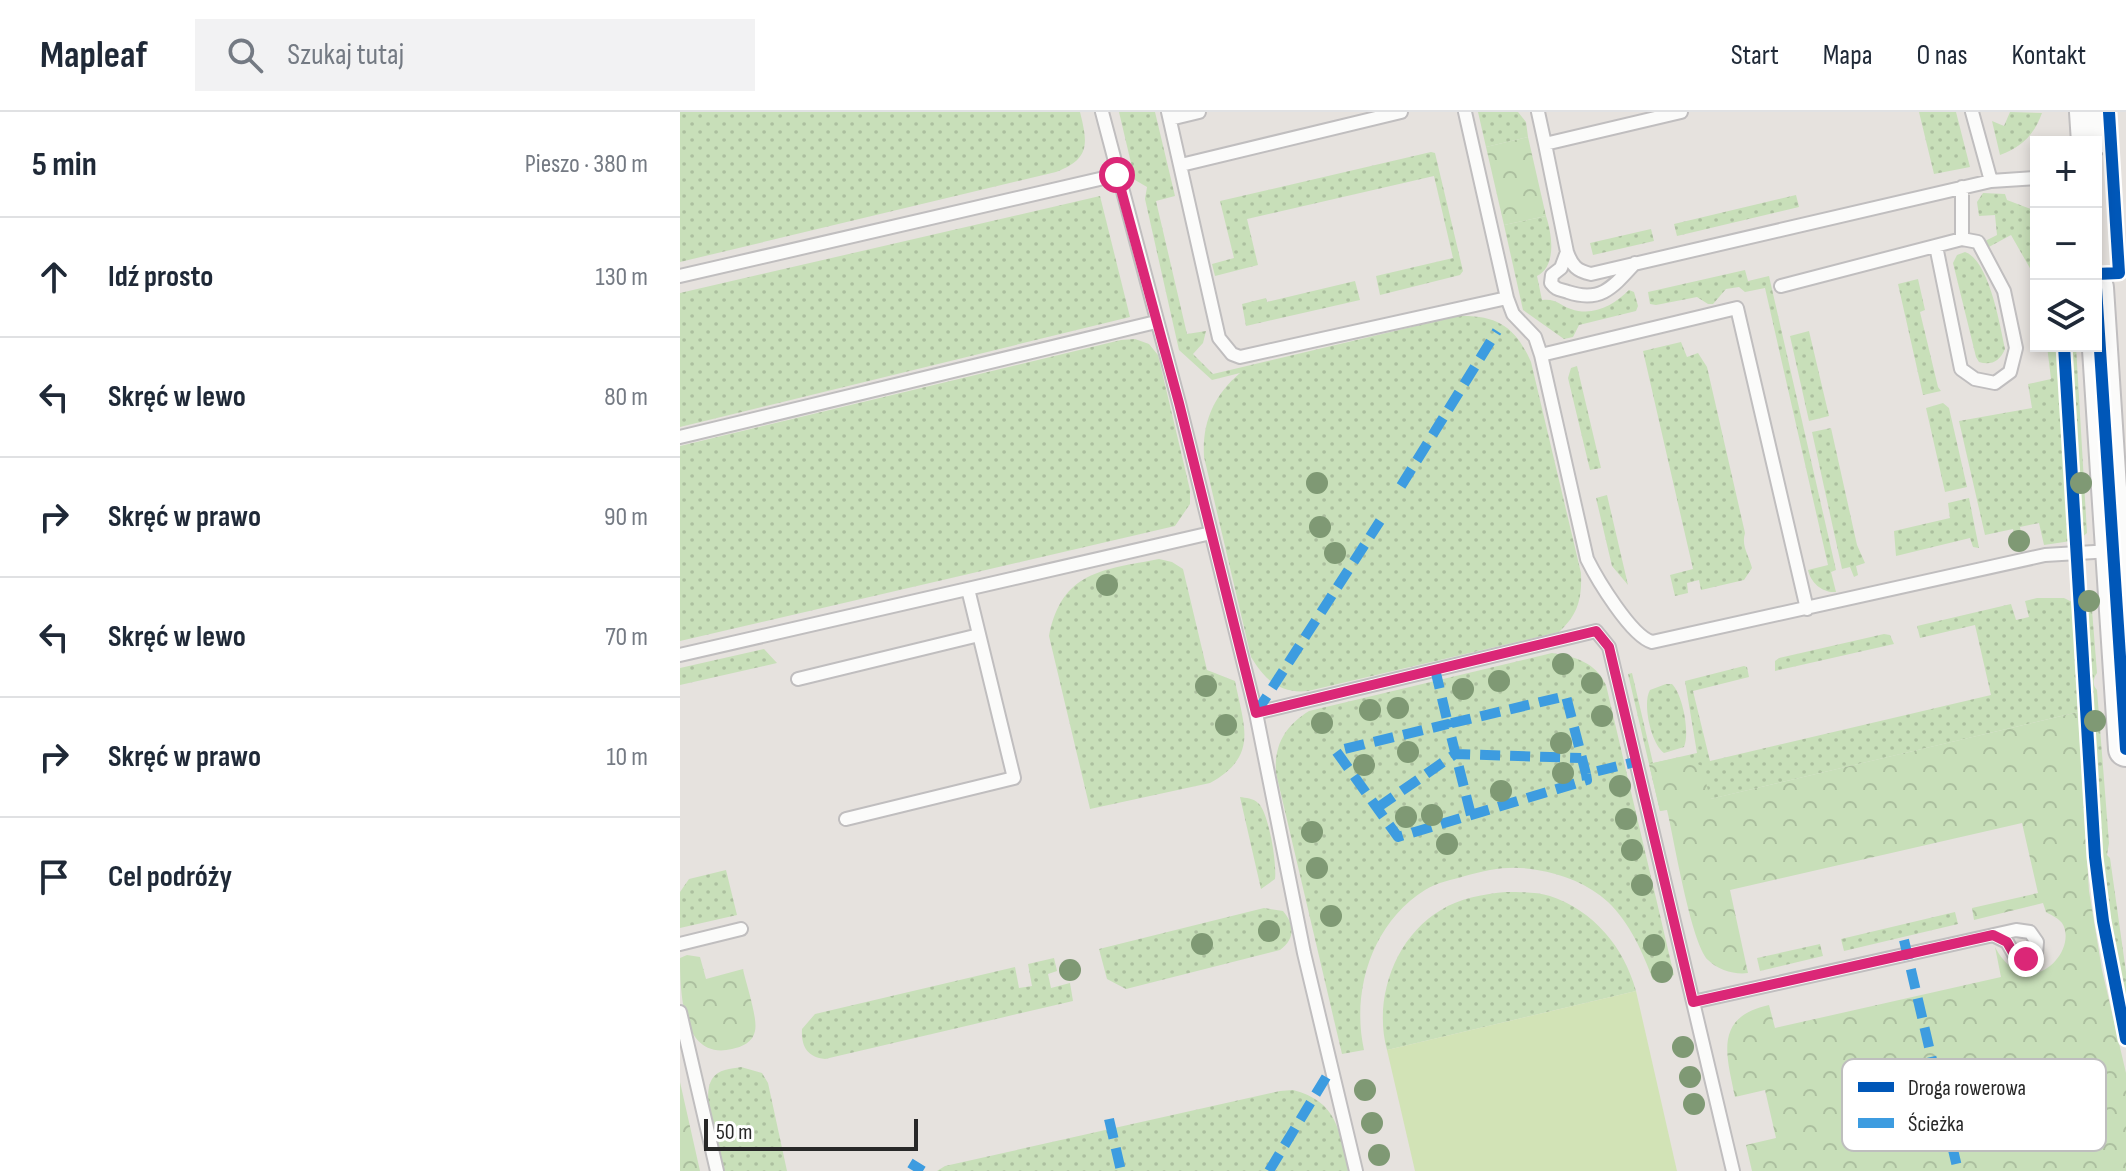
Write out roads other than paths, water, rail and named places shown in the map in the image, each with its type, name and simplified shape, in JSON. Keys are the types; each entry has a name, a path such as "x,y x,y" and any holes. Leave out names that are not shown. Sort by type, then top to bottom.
{"street":[{"path":"2087,112 2089,136"},
{"path":"2100,352 2126,749"}],"lane":[{"path":"1102,112 1256,713 1304,953 1356,1171"},
{"path":"1199,112 1169,116 1219,338 1232,354 1240,357 1507,298"},
{"path":"1181,165 1401,112"},
{"path":"1465,112 1507,298 1513,314 1535,337 1541,355 1587,559 1640,636 1652,642 2045,555 2112,551"},
{"path":"1538,112 1570,262 1578,271 1591,274 1962,187 2030,178"},
{"path":"1545,144 1681,112"},
{"path":"1972,112 1991,181"},
{"path":"680,276 1117,175"},
{"path":"1962,187 1962,239"},
{"path":"1781,286 1962,239 1978,242 2004,291 2016,348 2010,372 1995,383 1975,379 1961,369 1936,246"},
{"path":"1567,252 1561,268 1552,275 1551,283 1556,289 1577,296 1590,297 1604,293 1635,263"},
{"path":"1541,355 1737,308 1807,609"},
{"path":"680,437 1156,322"},
{"path":"680,655 1211,533"},
{"path":"846,819 1014,778 968,589"},
{"path":"1256,713 1596,631 1609,647 1733,1171"},
{"path":"798,679 979,635"},
{"path":"680,944 741,929"},
{"path":"1693,1002 1993,935"},
{"path":"680,1012 717,1171"}]}
